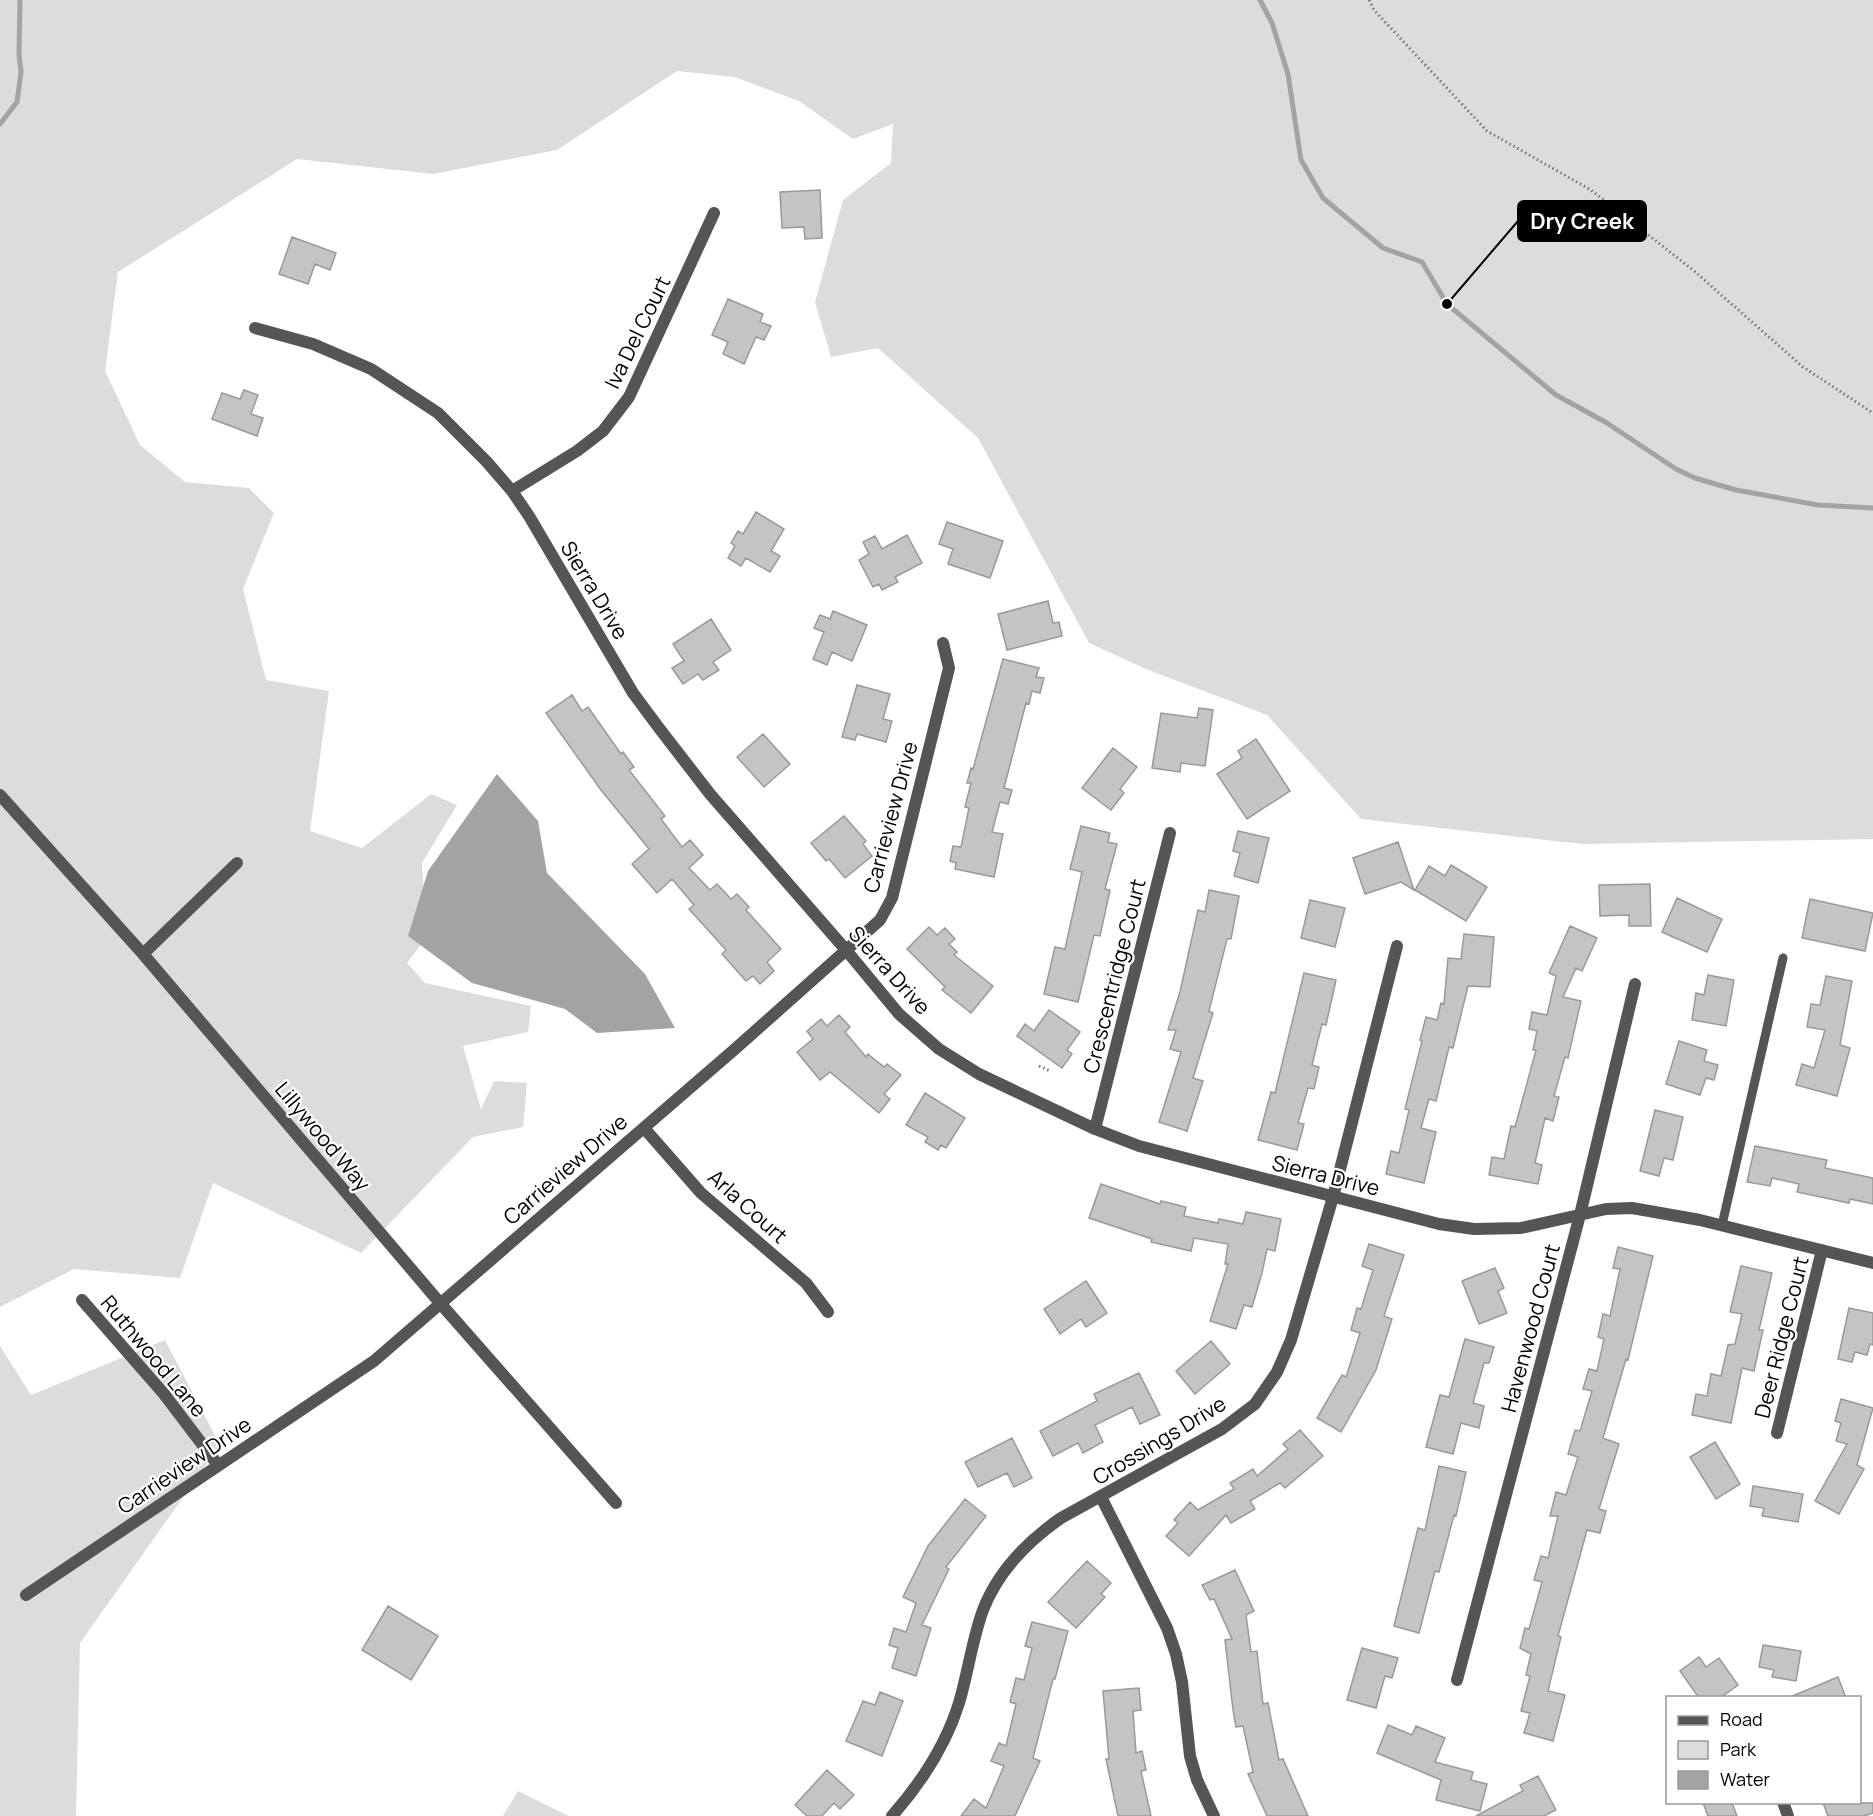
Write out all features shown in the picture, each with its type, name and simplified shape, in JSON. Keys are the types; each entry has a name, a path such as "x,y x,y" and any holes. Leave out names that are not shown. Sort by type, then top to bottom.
{"street":[{"name":"Iva Del Court","path":"512,491 577,451 603,431 629,397 714,213"},
{"name":"Sierra Drive","path":"255,328 313,344 371,369 438,413 512,491 633,693 710,795 899,1014 939,1049 979,1074 1095,1129 1139,1146 1439,1224 1474,1229 1521,1228 1606,1209 1632,1208 1722,1225 1873,1263"},
{"name":"Carrieview Drive","path":"26,1595 374,1361 880,920 892,898 949,668 943,643"},
{"name":"Lillywood Way","path":"0,795 143,954 440,1303 616,1503"},
{"name":"Crescentridge Court","path":"1095,1129 1170,833"},
{"path":"143,954 237,863"},
{"name":"Crossings Drive","path":"892,1816 909,1797 949,1730 983,1611 1011,1561 1041,1532 1061,1518 1222,1429 1255,1404 1277,1372 1291,1340 1333,1197 1397,946"},
{"name":"Havenwood Court","path":"1457,1680 1580,1215 1635,984"},
{"name":"Arla Court","path":"644,1128 701,1193 806,1283 828,1312"},
{"name":"Deer Ridge Court","path":"1777,1433 1822,1250"},
{"name":"Ruthwood Lane","path":"82,1300 164,1394 218,1466"},
{"path":"1101,1497 1167,1628 1182,1682 1190,1756 1197,1780 1214,1816"}],"lane":[{"path":"1722,1225 1783,958"}],"path":[{"path":"1369,0 1374,10 1487,131 1591,190 1693,270 1803,367 1873,413"},
{"path":"1039,1066 1050,1071"}],"green space":[{"path":"0,0 1873,0 1873,839 1582,844 1361,819 1267,715 1146,669 1089,643 978,438 878,348 831,357 815,302 843,200 891,163 893,124 853,139 799,101 735,77 677,71 557,150 433,174 297,159 118,272 105,371 140,445 185,482 249,488 274,513 243,589 266,680 329,691 310,831 362,848 431,794 457,805 422,863 426,938 407,963 425,983 531,1006 528,1032 463,1046 481,1109 494,1081 527,1083 523,1127 473,1137 361,1253 213,1183 180,1278 74,1269 0,1307"},
{"path":"165,1340 220,1445 80,1643 76,1816 0,1816 0,1346 31,1395"},
{"path":"518,1791 569,1816 503,1816"}],"water":[{"path":"497,774 538,821 547,873 645,974 675,1028 597,1033 565,1009 472,983 408,936 428,871"}],"building":[{"path":"820,190 822,238 805,239 804,227 782,228 780,192"},
{"path":"292,237 336,253 330,270 315,264 308,284 279,274"},
{"path":"728,299 763,314 760,322 771,326 764,340 756,337 744,364 723,354 728,342 712,335"},
{"path":"244,390 258,395 251,414 263,418 257,436 212,419 222,393 240,399"},
{"path":"756,512 784,529 771,551 780,556 770,572 746,558 741,566 728,558 735,546 731,543 738,531 743,534"},
{"path":"947,522 1003,541 990,578 948,564 953,549 939,544"},
{"path":"907,535 922,563 895,577 898,582 882,590 879,584 873,587 859,560 869,554 863,542 875,536 882,549"},
{"path":"1048,601 1053,623 1059,622 1062,636 1007,650 998,614"},
{"path":"833,611 867,625 852,661 832,652 827,665 813,659 824,632 814,628 820,615 830,619"},
{"path":"711,619 731,650 713,662 719,670 703,680 698,674 683,684 672,668 684,661 673,644"},
{"path":"1003,659 1039,668 1036,677 1044,678 1040,693 1032,691 1029,704 1026,703 1004,788 1012,790 1008,804 1000,802 992,832 1003,834 994,877 955,869 956,863 950,861 953,846 961,847 969,808 965,807 971,783 967,783 971,768 973,769"},
{"path":"857,685 890,694 883,719 892,721 886,742 857,734 855,740 842,737"},
{"path":"572,695 582,711 588,707 621,754 623,752 634,767 629,770 665,816 661,819 682,847 690,840 703,855 689,868 710,890 717,884 731,899 737,894 749,907 746,910 781,949 767,962 774,971 760,984 753,976 746,981 722,954 726,950 689,909 694,905 672,879 657,893 632,864 649,849 601,790 546,713"},
{"path":"1199,708 1213,710 1205,766 1181,763 1180,772 1152,768 1161,713 1197,718"},
{"path":"763,734 790,764 764,787 737,757"},
{"path":"1256,739 1290,791 1247,819 1217,774 1242,758 1238,751"},
{"path":"1113,748 1137,767 1120,789 1124,793 1111,810 1082,788"},
{"path":"844,816 866,841 863,844 872,856 845,878 811,843"},
{"path":"1081,826 1110,833 1108,842 1117,844 1105,889 1110,890 1100,936 1094,935 1078,1002 1044,994 1055,947 1065,949 1082,872 1070,869"},
{"path":"1238,831 1269,838 1258,883 1234,876 1240,853 1233,851"},
{"path":"1398,842 1414,890 1401,882 1365,894 1353,858"},
{"path":"1451,865 1487,887 1466,921 1415,890 1429,866 1445,876"},
{"path":"1650,884 1651,926 1629,926 1629,915 1600,916 1599,885"},
{"path":"1209,890 1239,896 1231,939 1227,939 1209,1011 1213,1013 1193,1078 1203,1081 1187,1131 1159,1122 1181,1052 1170,1049 1176,1030 1168,1030 1180,992 1198,910 1205,912"},
{"path":"1677,898 1722,919 1707,952 1662,932"},
{"path":"1810,899 1873,913 1865,951 1802,938"},
{"path":"1310,900 1345,908 1335,947 1301,938"},
{"path":"1570,926 1597,938 1582,971 1576,968 1563,997 1581,1001 1568,1058 1565,1057 1554,1096 1559,1097 1553,1121 1545,1118 1535,1163 1542,1165 1538,1184 1489,1175 1492,1157 1504,1159 1511,1126 1515,1127 1536,1050 1533,1050 1537,1031 1529,1029 1532,1012 1547,1015 1556,976 1549,973"},
{"path":"929,927 937,935 945,928 955,939 949,944 957,952 954,955 993,986 971,1013 942,990 945,987 907,949"},
{"path":"1464,934 1494,937 1490,987 1468,986 1453,1048 1449,1047 1436,1101 1429,1099 1421,1128 1436,1132 1424,1183 1386,1174 1391,1151 1399,1153 1409,1110 1405,1109 1426,1017 1437,1020 1441,1003 1444,1004 1448,958 1461,959"},
{"path":"1304,973 1336,980 1326,1025 1322,1024 1312,1065 1319,1067 1314,1089 1308,1088 1298,1123 1304,1124 1297,1150 1258,1140 1271,1092 1275,1093"},
{"path":"1708,975 1734,980 1726,1026 1692,1020 1696,993 1704,995"},
{"path":"1826,976 1852,981 1840,1045 1850,1048 1837,1096 1796,1085 1802,1064 1814,1068 1825,1030 1807,1027 1811,1004 1820,1005"},
{"path":"1049,1010 1080,1032 1067,1050 1072,1054 1062,1068 1017,1036 1025,1024 1034,1031"},
{"path":"839,1015 850,1027 845,1032 866,1057 868,1054 884,1067 887,1064 901,1075 884,1094 890,1099 879,1113 830,1072 820,1080 797,1052 813,1039 807,1031 821,1019 827,1026"},
{"path":"1679,1041 1707,1050 1704,1061 1718,1065 1714,1080 1706,1078 1700,1095 1666,1084"},
{"path":"925,1093 965,1118 946,1148 941,1145 938,1150 925,1142 928,1137 906,1125"},
{"path":"1655,1110 1683,1117 1673,1160 1664,1158 1659,1176 1640,1171"},
{"path":"1755,1146 1827,1160 1825,1168 1873,1178 1873,1204 1850,1199 1849,1203 1797,1192 1799,1184 1772,1178 1770,1186 1747,1182"},
{"path":"1101,1184 1160,1204 1161,1201 1186,1207 1184,1216 1218,1223 1219,1219 1243,1224 1246,1212 1281,1219 1275,1251 1267,1249 1252,1307 1244,1305 1236,1329 1210,1321 1228,1264 1225,1264 1228,1244 1194,1238 1191,1251 1151,1242 1152,1239 1089,1218"},
{"path":"1369,1244 1404,1255 1384,1316 1392,1319 1376,1370 1341,1432 1317,1418 1342,1375 1346,1377 1360,1333 1351,1330 1357,1308 1361,1309 1373,1270 1362,1266"},
{"path":"1618,1247 1653,1256 1628,1360 1626,1359 1603,1438 1619,1444 1599,1509 1606,1511 1600,1533 1587,1530 1558,1636 1561,1637 1548,1691 1565,1695 1553,1741 1524,1733 1530,1713 1521,1711 1530,1676 1526,1675 1531,1654 1520,1648 1525,1628 1529,1629 1542,1582 1534,1580 1541,1556 1548,1558 1558,1516 1550,1516 1556,1492 1566,1495 1578,1457 1568,1454 1575,1430 1580,1431 1592,1391 1583,1389 1589,1369 1597,1371 1604,1339 1598,1337 1603,1314 1610,1316 1620,1269 1613,1268"},
{"path":"1741,1266 1772,1273 1759,1330 1763,1330 1754,1371 1742,1368 1731,1423 1692,1415 1696,1394 1707,1396 1711,1374 1721,1376 1728,1345 1735,1344 1742,1314 1730,1312"},
{"path":"1495,1268 1504,1288 1498,1291 1507,1313 1479,1324 1462,1281"},
{"path":"1086,1281 1107,1313 1086,1327 1081,1319 1060,1334 1044,1309"},
{"path":"1849,1308 1873,1313 1873,1345 1870,1344 1867,1355 1855,1352 1852,1362 1838,1359"},
{"path":"1465,1339 1494,1347 1489,1363 1484,1363 1473,1403 1484,1406 1479,1428 1461,1423 1453,1454 1426,1447 1440,1395 1449,1397"},
{"path":"1211,1341 1230,1364 1195,1394 1176,1371"},
{"path":"1139,1373 1160,1415 1140,1424 1132,1407 1095,1425 1103,1442 1083,1453 1078,1443 1053,1456 1040,1431 1097,1401 1094,1394"},
{"path":"1841,1399 1873,1408 1857,1465 1864,1469 1839,1514 1815,1501 1847,1444 1836,1441 1841,1423 1835,1421"},
{"path":"1300,1430 1323,1456 1285,1488 1280,1483 1250,1501 1255,1509 1231,1523 1226,1515 1189,1556 1166,1536 1178,1523 1174,1520 1190,1502 1198,1510 1234,1489 1230,1483 1253,1469 1257,1476 1288,1449 1283,1444"},
{"path":"1012,1438 1032,1478 1014,1487 1007,1473 978,1487 965,1462"},
{"path":"1715,1442 1740,1484 1716,1499 1690,1457"},
{"path":"1439,1466 1466,1472 1456,1516 1454,1515 1439,1572 1435,1571 1419,1633 1394,1626 1418,1528 1425,1530"},
{"path":"1753,1486 1803,1494 1798,1522 1762,1516 1764,1508 1750,1506"},
{"path":"965,1499 986,1516 946,1567 949,1569 922,1625 931,1628 916,1676 892,1668 898,1648 889,1645 894,1628 906,1632 916,1603 903,1597 928,1546"},
{"path":"1087,1561 1111,1583 1101,1594 1105,1597 1076,1628 1048,1602"},
{"path":"1235,1570 1254,1611 1246,1615 1251,1652 1257,1651 1263,1704 1268,1703 1279,1760 1283,1759 1308,1816 1267,1816 1248,1774 1253,1772 1243,1726 1236,1727 1233,1710 1225,1640 1232,1639 1214,1599 1210,1600 1202,1585"},
{"path":"388,1606 438,1636 411,1680 362,1650"},
{"path":"1032,1622 1068,1631 1033,1758 1040,1761 1015,1816 961,1816 974,1799 986,1808 1004,1766 991,1761 999,1743 1006,1746 1016,1704 1010,1702 1016,1678 1024,1680 1032,1648 1025,1646"},
{"path":"1763,1645 1801,1651 1796,1681 1772,1677 1774,1670 1759,1667"},
{"path":"1362,1648 1398,1658 1392,1678 1385,1676 1376,1708 1347,1700"},
{"path":"1699,1657 1706,1667 1719,1658 1738,1685 1723,1696 1698,1696 1680,1671"},
{"path":"1838,1677 1845,1696 1792,1696"},
{"path":"1139,1688 1141,1710 1133,1711 1136,1753 1142,1751 1146,1770 1141,1771 1151,1816 1118,1816 1106,1759 1109,1759 1103,1691"},
{"path":"880,1692 903,1701 882,1756 846,1741 863,1701 875,1705"},
{"path":"1388,1725 1412,1735 1416,1726 1445,1738 1435,1762 1473,1772 1471,1780 1487,1784 1480,1811 1436,1800 1441,1780 1377,1753"},
{"path":"827,1770 854,1795 840,1809 834,1803 822,1816 807,1816 795,1805"},
{"path":"1538,1776 1556,1810 1544,1816 1476,1816 1523,1791 1520,1785"},
{"path":"1873,1803 1873,1813 1864,1816 1828,1816 1823,1804"},
{"path":"1703,1804 1732,1804 1737,1816 1708,1816"}],"waterway":[{"path":"0,124 17,102 21,72 20,0"},
{"path":"1260,0 1272,23 1288,74 1301,160 1323,198 1383,248 1422,262 1447,304 1556,395 1607,423 1676,469 1695,478 1736,490 1818,505 1873,508"}],"place":[{"name":"Dry Creek","path":"1447,304"}]}
